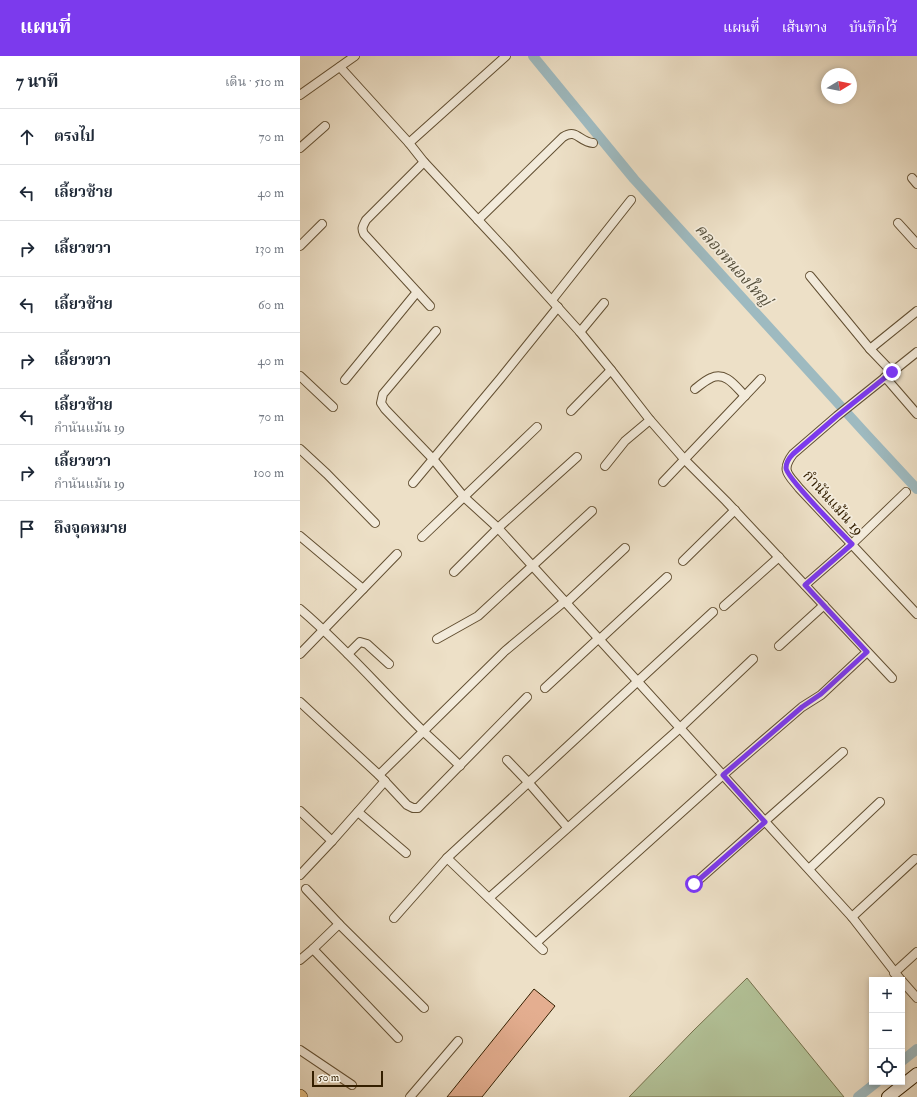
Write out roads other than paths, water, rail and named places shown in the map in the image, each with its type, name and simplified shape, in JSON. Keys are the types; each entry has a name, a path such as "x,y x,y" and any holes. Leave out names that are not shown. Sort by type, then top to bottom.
{"street":[{"path":"303,93 356,56"},
{"path":"409,143 506,56"},
{"path":"340,67 409,143 424,162 552,300 580,332 650,420 685,460 735,510 892,678"},
{"path":"300,148 325,126"},
{"path":"478,220 563,137 568,134 572,134 584,141 593,143"},
{"path":"424,162 366,220 362,226 362,230 430,306"},
{"path":"552,300 631,200"},
{"path":"898,223 917,244"},
{"path":"300,246 322,224"},
{"path":"810,276 870,349 917,414"},
{"path":"345,380 417,292"},
{"path":"580,332 604,303"},
{"path":"413,483 500,380 558,307"},
{"path":"870,349 917,311"},
{"path":"436,331 383,394 381,403 385,409 433,459 464,497 498,528 809,869 852,917 898,977"},
{"name":"กำนันแม้น 19","path":"917,352 837,416 793,454 787,461 786,468 787,473 799,488 917,614"},
{"path":"571,412 611,370"},
{"path":"300,376 332,407"},
{"path":"695,389 712,377 720,376 727,378 745,396"},
{"path":"663,482 761,379"},
{"path":"605,466 626,441 650,420"},
{"path":"422,537 536,427"},
{"path":"300,449 375,523"},
{"path":"454,572 498,528 577,457"},
{"path":"805,585 852,544 906,492"},
{"path":"683,561 735,510"},
{"path":"437,639 478,616 592,511"},
{"path":"300,536 363,589"},
{"path":"300,875 358,812 382,778 423,731 504,652 565,602 625,548"},
{"path":"300,654 397,554"},
{"path":"724,606 779,557"},
{"path":"545,688 667,577"},
{"path":"779,646 824,605"},
{"path":"300,609 323,629 423,731 460,766"},
{"path":"394,918 447,858 713,612"},
{"path":"348,654 360,642 363,642 389,664"},
{"path":"536,943 723,775 802,707 821,694 867,652"},
{"path":"489,898 680,728 753,659"},
{"path":"300,702 382,778 407,805 413,808 418,808 527,697"},
{"path":"694,884 843,752"},
{"path":"507,760 567,827"},
{"path":"809,869 880,802"},
{"path":"300,812 332,841"},
{"path":"358,812 406,853"},
{"path":"447,858 543,950"},
{"path":"852,917 915,859"},
{"path":"306,889 339,924 424,1008"},
{"path":"300,960 339,924"},
{"path":"313,949 398,1038"},
{"path":"894,973 917,952"},
{"path":"905,985 917,998"},
{"path":"410,1097 458,1042"},
{"path":"300,1050 352,1085"},
{"path":"888,1097 917,1074"}],"waterway":[{"name":"คลองหนองใหญ่","path":"533,56 634,179 917,489"},
{"path":"905,1059 917,1049"},
{"path":"858,1097 873,1085"}]}
